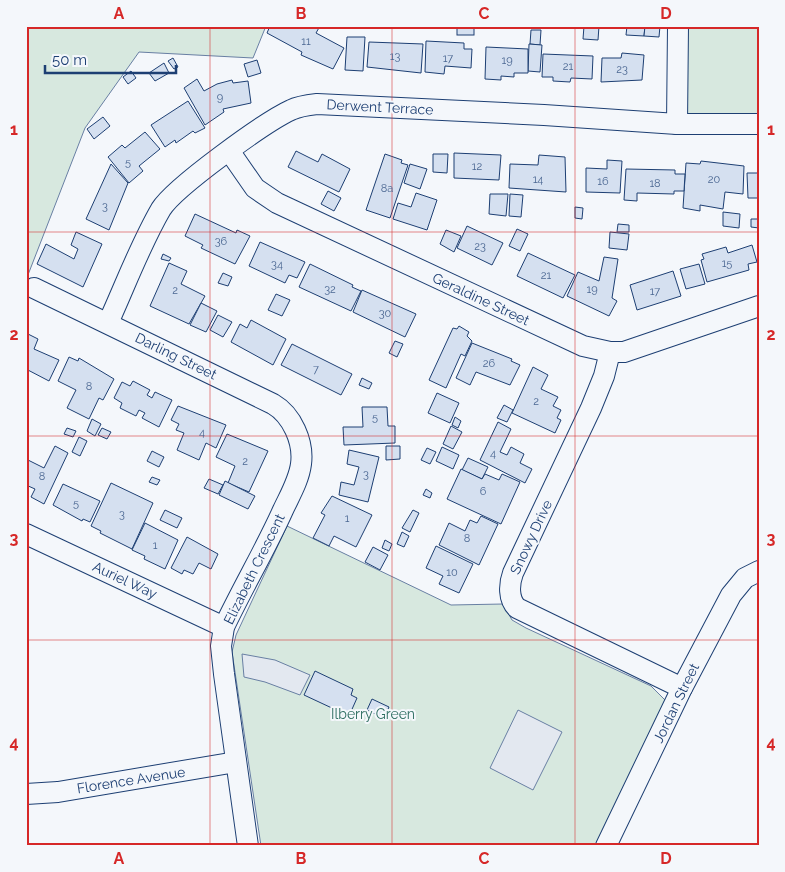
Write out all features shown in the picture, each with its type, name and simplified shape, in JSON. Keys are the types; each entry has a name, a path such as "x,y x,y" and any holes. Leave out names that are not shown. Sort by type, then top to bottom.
{"street":[{"path":"676,124 678,26"},
{"name":"Derwent Terrace","path":"108,323 165,204 178,190 230,152 289,111 302,106 317,104 544,114 676,124 759,124"},
{"name":"Geraldine Street","path":"230,152 256,188 277,203 574,342 610,352 624,352 759,306"},
{"name":"Darling Street","path":"34,288 280,408 288,417 300,444"},
{"name":"Snowy Drive","path":"610,352 604,376 591,408 513,573 510,584 511,596 517,608 682,688"},
{"name":"Elizabeth Crescent","path":"248,846 222,659 224,627 293,489 301,464 300,444"},
{"name":"Auriel Way","path":"26,534 224,627"},
{"name":"Jordan Street","path":"606,846 682,688 735,588 745,578 759,571"},
{"name":"Florence Avenue","path":"26,794 58,792 236,762"}],"green space":[{"path":"26,26 266,26 253,58 139,52 85,128 26,280"},
{"path":"678,26 759,26 759,124 677,124"},
{"name":"Ilberry Green","path":"287,526 451,605 503,604 512,620 651,686 665,700 601,846 261,846 232,652 236,635"}],"shaded area":[{"path":"242,654 275,660 310,675 300,695 265,682 244,677"},
{"path":"518,710 562,732 533,790 490,768"}],"building":[{"path":"270,26 320,26 316,33 344,48 333,69 301,55 302,52 267,33"},
{"path":"457,26 474,26 474,35 457,35"},
{"path":"584,26 599,26 598,40 583,39"},
{"path":"627,26 645,26 644,36 626,35"},
{"path":"645,26 660,26 659,37 644,36"},
{"path":"531,30 541,30 540,45 530,44"},
{"path":"347,37 365,37 363,71 345,70"},
{"path":"426,41 464,43 464,49 472,49 471,68 445,66 444,74 425,72"},
{"path":"369,42 423,44 421,73 367,67"},
{"path":"529,44 542,45 540,72 528,71"},
{"path":"486,47 528,49 528,73 514,73 514,77 501,76 501,80 485,79"},
{"path":"622,53 644,55 642,80 601,82 602,58 621,58"},
{"path":"543,54 593,56 592,79 571,78 570,82 553,81 553,77 542,77"},
{"path":"173,58 178,67 174,69 168,61"},
{"path":"257,60 261,73 248,77 244,64"},
{"path":"164,63 169,73 155,81 149,73"},
{"path":"131,71 136,78 128,84 123,77"},
{"path":"197,79 204,91 217,84 232,80 233,83 248,81 251,103 223,109 224,112 205,125 184,88"},
{"path":"188,101 205,128 195,133 193,131 176,143 175,140 165,147 151,125"},
{"path":"103,117 110,126 94,139 87,129"},
{"path":"145,132 160,149 139,166 143,171 129,183 108,157 122,145 125,148"},
{"path":"296,151 318,162 322,154 350,169 339,192 288,167"},
{"path":"454,153 501,155 499,180 454,178"},
{"path":"385,154 402,160 401,163 408,165 390,218 366,210"},
{"path":"433,154 448,154 447,173 433,172"},
{"path":"539,155 565,157 566,192 509,188 510,164 538,165"},
{"path":"607,160 622,161 620,193 586,192 586,168 607,169"},
{"path":"701,161 744,166 743,194 725,192 723,209 700,205 700,211 683,208 686,163 700,164"},
{"path":"111,164 128,183 109,230 86,219"},
{"path":"410,164 427,169 420,189 404,183"},
{"path":"626,169 675,170 675,174 685,174 684,191 674,191 674,194 637,193 637,201 624,200"},
{"path":"747,173 759,173 759,198 748,198"},
{"path":"328,191 341,198 334,211 321,204"},
{"path":"416,193 437,200 427,230 393,219 398,203 411,207"},
{"path":"490,194 508,194 506,216 489,214"},
{"path":"510,194 523,195 521,217 509,216"},
{"path":"575,207 583,208 582,219 575,218"},
{"path":"723,212 740,214 739,228 723,226"},
{"path":"195,214 236,233 237,230 250,236 235,264 201,248 203,245 185,236"},
{"path":"751,219 759,219 759,228 751,227"},
{"path":"618,224 629,225 629,232 617,232"},
{"path":"467,226 503,243 492,265 457,248"},
{"path":"517,229 528,234 520,251 509,246"},
{"path":"446,230 461,236 454,252 440,244"},
{"path":"76,232 102,244 83,287 37,264 46,244 74,259 78,249 71,245"},
{"path":"610,232 629,234 627,250 609,248"},
{"path":"260,242 305,262 297,278 289,275 285,283 249,266"},
{"path":"752,245 757,262 748,264 749,270 707,282 701,260 704,259 702,254 726,247 728,253"},
{"path":"528,253 575,275 563,298 517,276"},
{"path":"163,254 171,258 169,261 161,259"},
{"path":"604,257 618,259 612,298 617,301 609,316 567,296 578,272 599,281"},
{"path":"169,263 187,271 181,284 205,296 189,324 150,306"},
{"path":"310,264 353,285 352,287 361,291 351,311 299,287"},
{"path":"699,264 705,284 686,289 680,269"},
{"path":"673,271 681,296 637,310 630,285"},
{"path":"223,273 232,277 228,286 218,283"},
{"path":"362,290 416,314 405,337 353,312"},
{"path":"276,294 290,300 282,316 268,310"},
{"path":"201,303 217,311 206,332 190,325"},
{"path":"218,315 232,322 223,337 210,330"},
{"path":"251,320 286,339 273,365 231,342 240,324 247,328"},
{"path":"459,326 469,332 467,336 472,341 465,356 461,354 446,388 429,380 453,328 457,329"},
{"path":"26,333 38,339 34,349 59,360 49,381 26,369"},
{"path":"395,341 403,344 397,357 389,353"},
{"path":"472,343 512,359 511,361 520,365 510,385 476,372 470,385 456,378"},
{"path":"292,344 352,374 341,395 281,365"},
{"path":"69,357 78,361 79,358 114,379 103,400 99,398 89,419 67,408 76,390 58,381"},
{"path":"533,367 548,375 541,389 558,397 553,406 561,410 557,418 561,420 555,433 512,413"},
{"path":"362,378 372,383 369,389 359,385"},
{"path":"133,381 150,390 147,395 152,398 155,392 172,400 159,427 142,418 145,413 139,410 136,416 120,408 122,403 114,398 122,382 130,386"},
{"path":"437,393 459,403 450,423 428,413"},
{"path":"504,405 513,410 507,422 497,418"},
{"path":"178,406 226,425 216,448 206,443 199,460 177,450 184,433 176,430 179,424 171,420"},
{"path":"362,407 387,407 388,426 395,426 395,443 344,445 343,427 363,427"},
{"path":"455,417 461,421 458,428 452,425"},
{"path":"92,419 101,424 95,436 87,431"},
{"path":"498,422 511,429 500,452 507,455 511,447 524,454 520,463 532,469 525,483 480,460"},
{"path":"451,426 462,432 453,449 443,444"},
{"path":"67,428 76,431 73,437 64,434"},
{"path":"102,428 111,432 107,439 98,435"},
{"path":"227,434 268,451 249,492 228,483 235,466 216,457"},
{"path":"79,437 87,441 80,456 72,452"},
{"path":"55,446 68,453 44,504 31,497 35,489 26,485 26,459 44,468"},
{"path":"386,446 400,446 400,459 386,460"},
{"path":"442,447 459,455 453,469 436,461"},
{"path":"427,448 436,452 430,464 421,460"},
{"path":"349,450 379,457 368,502 339,495 341,482 354,485 359,467 347,464"},
{"path":"152,451 164,457 159,467 147,461"},
{"path":"468,458 488,467 482,479 462,470"},
{"path":"461,469 482,479 485,474 499,480 502,474 520,482 501,524 447,499"},
{"path":"152,477 160,480 157,485 149,482"},
{"path":"209,479 223,485 218,494 204,488"},
{"path":"225,481 255,496 248,509 219,495"},
{"path":"111,483 153,503 132,549 100,533 101,531 91,526"},
{"path":"63,484 100,501 90,522 83,519 82,521 53,505"},
{"path":"426,489 432,493 430,498 423,495"},
{"path":"332,496 372,515 356,547 334,536 329,546 313,538 325,515 321,513"},
{"path":"165,510 182,518 177,528 160,520"},
{"path":"413,510 419,513 410,532 402,528"},
{"path":"481,516 498,524 479,565 439,545 449,523 465,531 470,520 477,523"},
{"path":"145,523 178,540 165,569 144,559 145,556 132,550"},
{"path":"402,532 409,536 404,547 397,544"},
{"path":"187,537 218,554 211,569 199,563 193,574 184,570 182,574 171,568"},
{"path":"385,540 392,544 389,551 382,548"},
{"path":"436,546 473,564 459,593 439,584 443,576 426,568"},
{"path":"373,547 388,555 380,570 365,562"},
{"path":"315,671 353,689 351,695 357,698 349,716 304,695"},
{"path":"372,699 389,707 384,718 367,710"}]}
